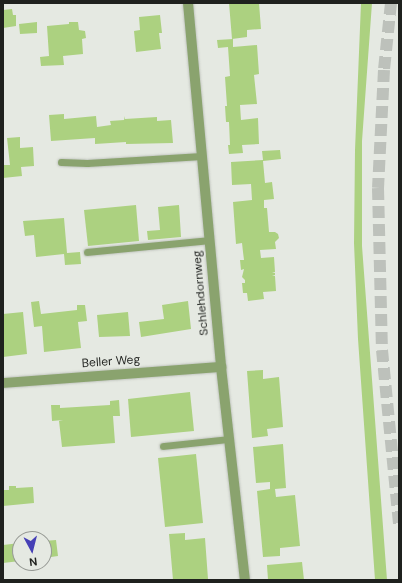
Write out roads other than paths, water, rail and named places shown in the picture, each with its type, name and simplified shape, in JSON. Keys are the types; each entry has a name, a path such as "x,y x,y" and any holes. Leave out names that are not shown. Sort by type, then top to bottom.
{"street":[{"name":"Schlehdornweg","path":"188,3 221,367 245,580"},
{"name":"Beller Weg","path":"3,383 221,367"}],"lane":[{"path":"61,162 86,163 202,156"},
{"path":"87,252 209,240"},
{"path":"163,446 229,439"}],"tunnel":[{"path":"391,3 384,70 378,188 382,350 399,524"}]}
